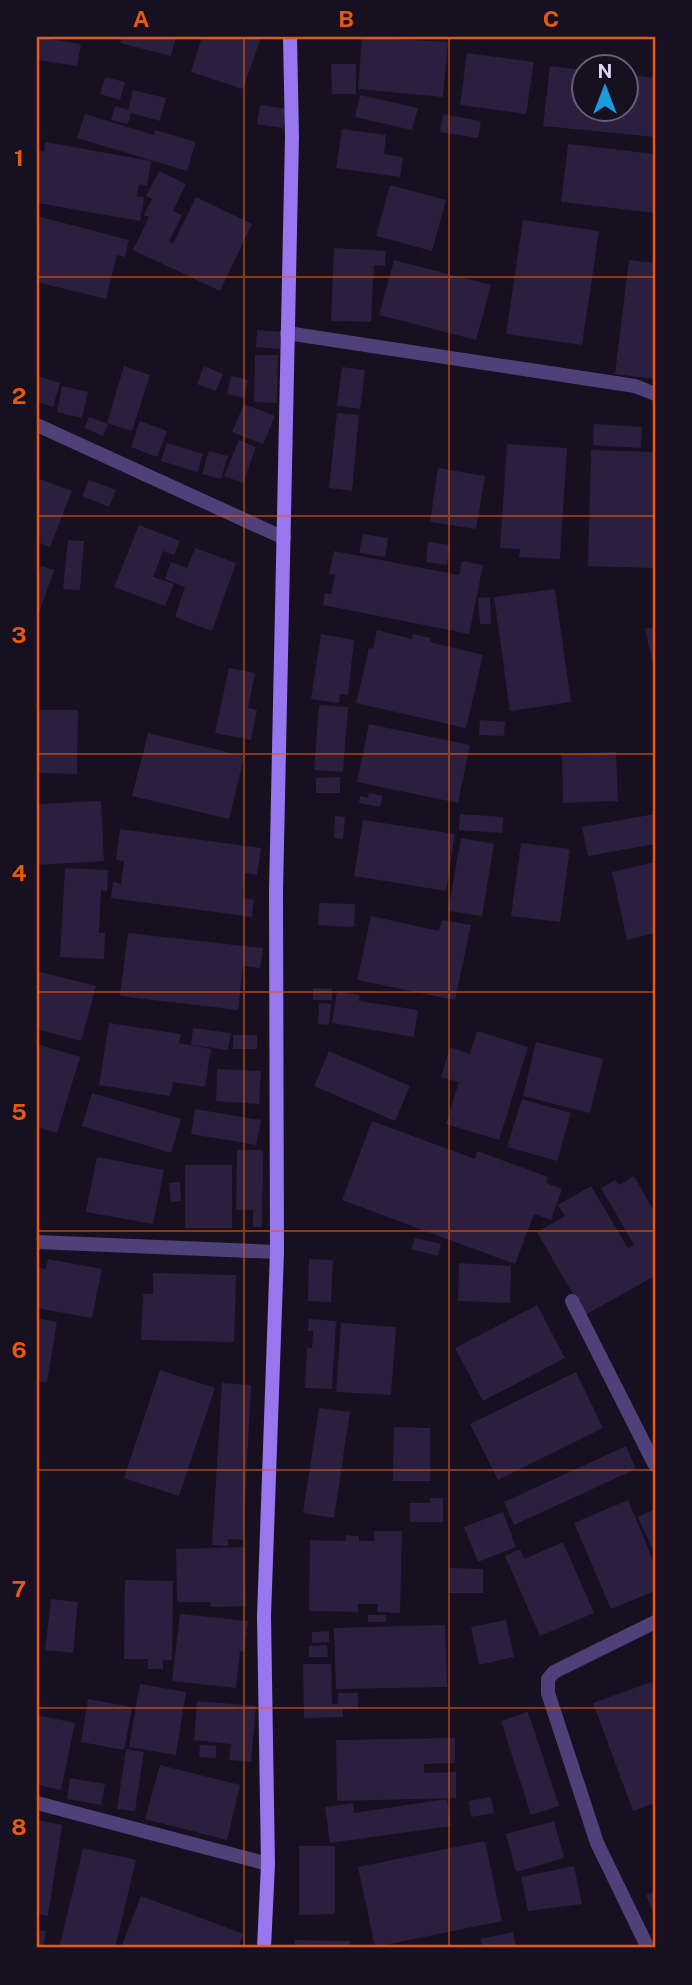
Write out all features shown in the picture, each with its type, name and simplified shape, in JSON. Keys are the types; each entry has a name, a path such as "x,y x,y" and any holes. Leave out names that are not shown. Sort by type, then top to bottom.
{"street":[{"path":"264,1948 268,1864 264,1616 277,1252 276,892 292,137 290,37"},
{"path":"287,333 502,363 635,386 655,394"},
{"path":"37,425 284,538"},
{"path":"37,1242 277,1252"},
{"path":"572,1301 655,1465"},
{"path":"648,1948 597,1843 548,1693 548,1679 554,1672 655,1622"},
{"path":"37,1803 268,1864"}],"building":[{"path":"37,37 81,44 77,66 37,60"},
{"path":"122,37 176,37 171,56 120,43"},
{"path":"202,37 261,37 243,89 191,72"},
{"path":"362,37 448,42 443,97 358,89"},
{"path":"467,53 534,62 526,114 460,105"},
{"path":"331,64 356,64 356,94 332,94"},
{"path":"550,66 570,68 570,122 640,122 640,76 655,78 655,137 543,126"},
{"path":"105,77 125,82 120,100 100,94"},
{"path":"133,90 166,98 160,121 131,113 128,124 111,120 115,106 128,110"},
{"path":"360,95 418,108 412,130 355,117"},
{"path":"260,105 287,109 283,128 257,124"},
{"path":"85,114 154,135 155,130 196,142 187,171 77,138"},
{"path":"443,114 481,121 478,138 440,132"},
{"path":"342,129 386,135 384,154 403,157 400,177 336,168"},
{"path":"45,142 151,161 147,186 139,184 137,196 144,197 140,221 37,203 37,163 39,150 44,152"},
{"path":"568,144 655,154 655,213 561,202"},
{"path":"159,171 186,184 173,211 182,215 169,242 173,244 196,197 252,224 220,291 133,250 149,217 144,215 152,199 146,196"},
{"path":"390,185 446,200 432,251 376,236"},
{"path":"37,216 129,240 125,257 117,255 106,299 37,282"},
{"path":"523,220 599,231 582,345 506,334"},
{"path":"334,248 386,251 385,266 374,265 371,322 331,321"},
{"path":"394,260 491,285 476,340 379,315"},
{"path":"629,260 655,263 655,379 615,374"},
{"path":"257,330 282,332 280,349 256,347"},
{"path":"255,355 278,355 277,403 254,402"},
{"path":"124,366 150,375 132,431 107,423"},
{"path":"204,366 223,374 216,391 197,384"},
{"path":"342,367 365,370 360,409 337,406"},
{"path":"37,376 60,383 53,407 37,402"},
{"path":"231,376 248,380 244,398 227,394"},
{"path":"62,386 88,392 82,418 57,412"},
{"path":"244,404 275,416 263,444 232,432"},
{"path":"337,413 359,415 352,491 329,488"},
{"path":"89,417 108,424 103,436 84,428"},
{"path":"140,421 167,431 157,457 131,447"},
{"path":"594,424 642,427 641,448 593,445"},
{"path":"239,440 256,447 243,483 224,476"},
{"path":"167,443 203,454 197,472 161,461"},
{"path":"507,444 567,448 560,559 519,557 520,549 500,548"},
{"path":"591,450 655,452 654,568 588,566"},
{"path":"209,451 228,456 221,479 202,474"},
{"path":"438,468 485,476 476,529 430,522"},
{"path":"37,478 72,491 50,547 37,542"},
{"path":"89,480 116,490 109,507 82,496"},
{"path":"139,525 180,541 174,555 163,551 153,577 174,584 165,606 114,587"},
{"path":"363,534 388,538 385,557 359,553"},
{"path":"68,540 84,541 80,590 63,589"},
{"path":"428,542 450,545 447,565 426,562"},
{"path":"195,548 236,563 212,631 175,617 185,587 165,579 171,562 187,568"},
{"path":"334,551 459,575 462,561 483,565 469,634 323,605 325,593 331,594 335,575 329,574"},
{"path":"41,566 54,570 39,613 37,577"},
{"path":"555,589 571,702 510,711 494,597"},
{"path":"490,597 491,624 480,624 478,598"},
{"path":"655,627 655,669 654,669 645,629"},
{"path":"377,630 412,639 413,634 431,638 430,642 483,655 466,728 356,703 369,648 373,649"},
{"path":"321,634 354,640 348,695 340,694 339,703 311,699"},
{"path":"229,668 255,673 248,708 257,710 251,740 215,733"},
{"path":"319,705 348,707 343,772 314,770"},
{"path":"37,710 78,710 77,774 37,773"},
{"path":"480,720 505,722 504,736 479,735"},
{"path":"369,724 470,745 458,803 357,782"},
{"path":"148,733 244,756 229,819 132,796"},
{"path":"616,752 618,801 563,803 562,754"},
{"path":"340,777 340,793 316,793 316,778"},
{"path":"369,793 383,796 380,807 359,803 360,796 368,798"},
{"path":"101,801 104,861 37,865 37,804"},
{"path":"460,814 503,817 502,833 459,830"},
{"path":"655,814 655,844 588,856 582,827"},
{"path":"335,816 345,817 343,839 334,838"},
{"path":"363,820 455,834 446,891 354,876"},
{"path":"120,829 261,848 257,875 245,873 242,898 254,900 252,917 111,898 113,882 121,884 124,861 116,860"},
{"path":"461,838 494,844 482,916 448,911"},
{"path":"521,843 570,849 560,922 511,916"},
{"path":"655,862 655,933 627,940 612,872"},
{"path":"65,868 108,870 107,891 101,890 99,933 105,933 104,959 60,957"},
{"path":"319,903 355,904 354,927 318,925"},
{"path":"371,916 439,931 442,920 471,925 455,1000 357,980"},
{"path":"128,933 263,948 260,968 243,966 238,1010 120,996"},
{"path":"37,971 96,986 81,1041 37,1029"},
{"path":"313,988 332,989 332,1000 313,1000"},
{"path":"337,991 360,995 359,1001 418,1010 414,1037 332,1023"},
{"path":"319,1003 331,1004 329,1025 318,1024"},
{"path":"109,1023 181,1034 179,1043 211,1049 205,1087 173,1082 170,1096 99,1085"},
{"path":"193,1028 231,1033 228,1050 191,1045"},
{"path":"477,1031 528,1047 499,1140 446,1124 459,1082 441,1077 450,1047 470,1054"},
{"path":"233,1035 257,1035 257,1049 233,1049"},
{"path":"536,1042 603,1059 590,1113 523,1096"},
{"path":"37,1044 80,1057 57,1133 37,1127"},
{"path":"329,1051 410,1086 395,1121 314,1086"},
{"path":"217,1069 261,1071 259,1104 216,1101"},
{"path":"92,1093 181,1119 171,1153 82,1126"},
{"path":"522,1099 571,1113 557,1161 507,1147"},
{"path":"195,1109 261,1120 256,1145 191,1134"},
{"path":"372,1121 475,1159 477,1151 548,1177 546,1183 562,1189 551,1220 534,1214 515,1264 342,1200"},
{"path":"237,1150 263,1150 262,1227 253,1227 253,1210 236,1210"},
{"path":"97,1157 164,1170 153,1224 86,1212"},
{"path":"185,1165 232,1165 232,1228 185,1228"},
{"path":"634,1176 655,1213 655,1282 653,1277 585,1315 537,1232 565,1216 558,1205 591,1186 628,1248 634,1245 601,1188 615,1180 619,1185"},
{"path":"180,1182 181,1201 171,1202 169,1183"},
{"path":"415,1238 441,1244 438,1256 411,1249"},
{"path":"48,1259 102,1269 92,1318 37,1308 37,1267 46,1269"},
{"path":"309,1259 333,1260 331,1302 308,1301"},
{"path":"459,1263 511,1266 510,1303 458,1301"},
{"path":"153,1273 236,1275 234,1342 141,1340 143,1294 153,1294"},
{"path":"537,1305 565,1358 483,1401 455,1348"},
{"path":"37,1318 57,1322 47,1382 37,1381"},
{"path":"309,1319 336,1321 332,1389 305,1388 307,1348 312,1348 313,1331 308,1331"},
{"path":"341,1323 396,1327 391,1395 336,1392"},
{"path":"160,1370 215,1388 179,1496 124,1478"},
{"path":"576,1372 603,1428 498,1480 470,1424"},
{"path":"222,1383 251,1385 243,1540 228,1539 228,1546 212,1545"},
{"path":"319,1408 350,1412 334,1518 303,1513"},
{"path":"394,1427 430,1428 430,1481 393,1481"},
{"path":"626,1446 636,1469 514,1525 504,1502"},
{"path":"430,1498 443,1498 443,1522 410,1522 410,1503 430,1503"},
{"path":"628,1500 655,1565 655,1591 611,1609 574,1523"},
{"path":"655,1509 655,1554 638,1517"},
{"path":"503,1512 516,1547 478,1562 464,1527"},
{"path":"374,1531 402,1531 400,1613 377,1612 378,1604 358,1604 358,1612 309,1611 310,1540 346,1541 346,1535 359,1536 359,1541 374,1541"},
{"path":"563,1542 594,1613 540,1636 505,1556 520,1549 524,1559"},
{"path":"245,1547 246,1606 211,1607 210,1602 177,1602 176,1549"},
{"path":"449,1568 483,1569 483,1593 449,1593"},
{"path":"125,1580 173,1581 172,1660 163,1660 163,1669 148,1669 148,1659 124,1659"},
{"path":"51,1599 78,1602 73,1653 45,1650"},
{"path":"180,1614 248,1621 244,1652 240,1651 236,1688 172,1681"},
{"path":"368,1615 386,1615 386,1622 368,1622"},
{"path":"506,1620 514,1657 479,1665 471,1627"},
{"path":"445,1625 447,1687 336,1689 334,1628"},
{"path":"329,1631 329,1642 312,1643 312,1632"},
{"path":"327,1645 328,1657 309,1657 309,1646"},
{"path":"303,1664 331,1664 332,1704 338,1704 338,1693 358,1693 358,1709 343,1709 343,1717 304,1718"},
{"path":"651,1682 655,1694 655,1803 633,1811 593,1703"},
{"path":"140,1684 186,1692 176,1755 129,1747"},
{"path":"88,1699 132,1707 124,1750 81,1742"},
{"path":"197,1701 256,1706 251,1762 229,1760 231,1744 194,1740"},
{"path":"528,1712 559,1806 531,1815 501,1721"},
{"path":"37,1715 75,1723 61,1790 37,1785"},
{"path":"455,1738 455,1763 424,1764 424,1773 456,1772 456,1798 337,1801 336,1740"},
{"path":"200,1745 216,1746 216,1758 199,1757"},
{"path":"126,1749 144,1752 135,1811 117,1809"},
{"path":"160,1765 240,1785 227,1840 145,1819"},
{"path":"70,1778 105,1784 101,1805 67,1799"},
{"path":"491,1797 494,1813 471,1817 469,1801"},
{"path":"447,1799 451,1826 330,1843 325,1807 353,1803 354,1813"},
{"path":"37,1820 62,1825 48,1916 37,1914"},
{"path":"554,1821 564,1858 516,1872 506,1834"},
{"path":"485,1841 502,1921 375,1947 358,1867"},
{"path":"299,1846 335,1846 335,1914 299,1915"},
{"path":"83,1848 136,1860 115,1948 59,1948"},
{"path":"574,1866 582,1904 528,1911 521,1877"},
{"path":"655,1891 655,1917 646,1895"},
{"path":"141,1896 244,1934 238,1948 121,1948"},
{"path":"37,1930 46,1931 43,1948 37,1948"},
{"path":"513,1932 516,1948 483,1948 480,1939"},
{"path":"295,1940 350,1941 350,1948 294,1948"}]}
